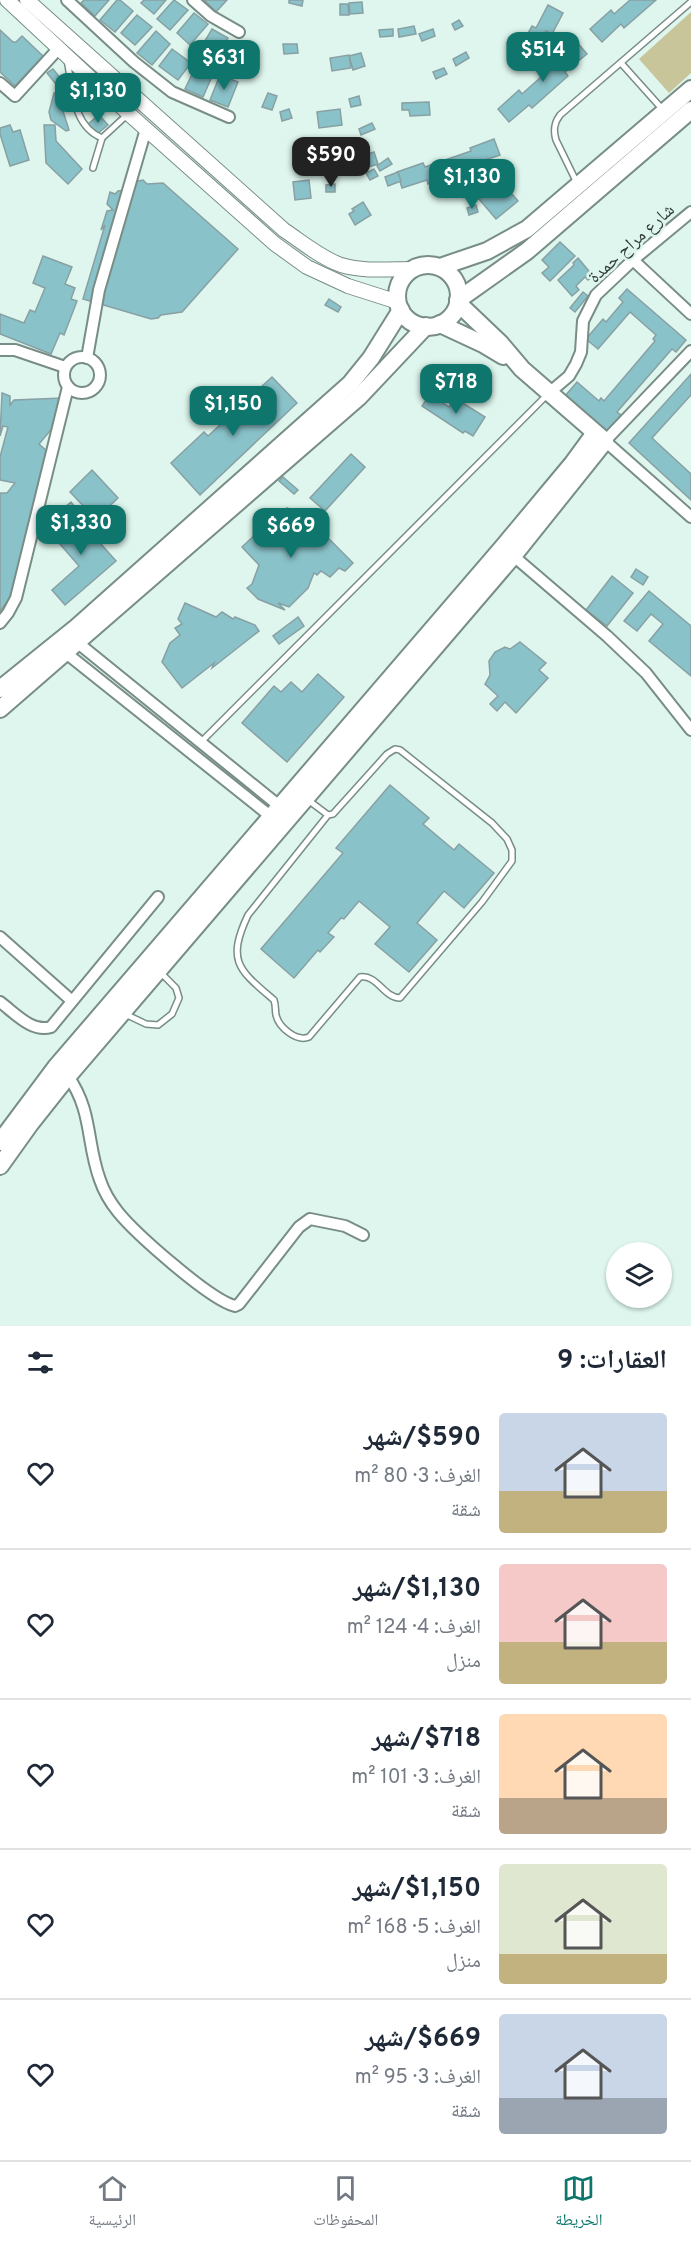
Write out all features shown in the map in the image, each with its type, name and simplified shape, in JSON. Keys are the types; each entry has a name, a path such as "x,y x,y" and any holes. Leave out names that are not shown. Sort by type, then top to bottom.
{"main road":[{"path":"7,0 129,114 275,244 307,267 399,306 411,321 433,325 483,344 522,369"},
{"path":"27,0 284,230 318,253 341,264 359,268 413,269"},
{"path":"0,689 77,627 350,384 382,342 399,306 400,283 405,275 422,266 440,267 487,251 515,238 579,187 691,89"},
{"path":"0,709 359,397 433,325 451,316 458,302 527,250 691,110"},
{"path":"0,1166 112,1016 508,552 568,470 600,437 522,369 500,343 458,302 457,284 453,277 440,267"},
{"path":"0,1142 43,1083 158,970 281,816 305,798 407,671"}],"street":[{"path":"67,0 134,62 172,92 229,117"},
{"path":"193,0 211,16 239,32"},
{"path":"0,83 15,96 63,52"},
{"path":"87,357 99,290 146,129"},
{"name":"شارع مراح حمدة","path":"549,393 569,376 576,364 581,352 583,321 596,295 633,260 691,212"},
{"path":"633,260 691,314"},
{"path":"0,350 15,350 65,367"},
{"path":"691,351 600,437 691,517"},
{"path":"0,623 16,598 68,387 64,377 65,367 76,357 87,357 98,367 99,377 95,387 81,393 68,387"},
{"path":"508,552 607,636 646,673 691,730"},
{"path":"72,648 201,743 281,816"},
{"path":"72,648 190,754 281,816"},
{"path":"190,754 201,743"},
{"path":"0,1002 32,1026 42,1029 51,1027 158,897"},
{"path":"0,937 72,1001"},
{"path":"68,1076 83,1102 95,1165 108,1198 119,1214 201,1286 225,1302 231,1305 239,1304 299,1227 310,1219 345,1226 363,1234"}],"lane":[{"path":"579,187 556,140 554,132 556,120 691,2"},
{"path":"63,52 79,120 91,133 102,138"},
{"path":"621,63 665,112"},
{"path":"93,168 102,138 129,114"},
{"path":"201,743 549,393"},
{"path":"395,749 400,750 492,823 507,839 512,850 512,861 482,902 400,998 393,997 370,978 360,977 309,1037 303,1040 296,1038 280,1023 276,1015 274,1000 243,974 237,960 238,944 248,915 328,815 333,814 387,754 395,749"},
{"path":"305,798 328,815"},
{"path":"112,1016 158,1025 172,1014 179,998 176,988 158,970"}],"shaded area":[{"path":"691,12 691,73 669,93 639,59"}],"building":[{"path":"84,0 109,0 95,16 81,3"},
{"path":"117,0 133,11 115,32 100,20"},
{"path":"144,0 166,0 154,14 141,3"},
{"path":"174,0 188,10 170,30 157,19"},
{"path":"204,0 227,0 216,12"},
{"path":"289,0 303,0 302,6 289,3"},
{"path":"630,0 656,0 624,28 621,24 602,42 590,29 611,10 614,14"},
{"path":"362,2 363,13 350,14 349,3"},
{"path":"340,4 348,4 349,15 340,15"},
{"path":"548,5 563,13 552,34 546,31 533,55 520,48 532,26 536,28"},
{"path":"194,13 208,24 190,45 177,33"},
{"path":"137,15 152,27 135,45 121,33"},
{"path":"459,20 463,26 455,30 452,24"},
{"path":"414,26 416,34 399,37 398,29"},
{"path":"212,29 228,38 215,60 199,51"},
{"path":"393,29 393,36 380,37 379,30"},
{"path":"433,29 435,36 422,41 419,34"},
{"path":"0,30 13,42 22,36 43,56 15,86 0,72"},
{"path":"156,31 170,44 152,65 137,53"},
{"path":"576,41 587,54 565,72 568,76 532,108 529,105 509,122 498,109 519,90 522,94 559,61 556,58"},
{"path":"283,44 297,44 298,53 284,54"},
{"path":"172,49 191,63 178,80 159,66"},
{"path":"466,52 469,58 456,66 453,59"},
{"path":"361,53 365,66 353,70 349,56"},
{"path":"349,55 351,68 332,71 330,58"},
{"path":"196,66 213,74 203,97 185,89"},
{"path":"444,68 447,74 436,79 433,72"},
{"path":"53,69 61,79 55,83 47,73"},
{"path":"220,75 238,82 228,107 210,100"},
{"path":"57,92 69,130 66,131 51,120 49,112 54,93"},
{"path":"268,93 277,96 272,110 262,107"},
{"path":"359,96 361,105 351,107 349,99"},
{"path":"429,102 430,115 410,116 409,110 402,110 402,103"},
{"path":"289,109 292,118 282,121 280,112"},
{"path":"340,109 342,125 319,128 317,112"},
{"path":"99,115 108,125 97,134 88,124"},
{"path":"372,123 375,129 361,135 359,129"},
{"path":"10,125 13,132 20,130 29,160 10,166 0,128"},
{"path":"44,125 55,125 56,141 82,169 68,184 46,163"},
{"path":"494,139 500,155 473,164 474,168 428,184 427,180 402,188 397,172 423,163 425,167 471,151 470,148"},
{"path":"374,152 378,164 362,169 358,157"},
{"path":"388,158 392,164 380,171 377,166"},
{"path":"374,169 378,176 370,180 366,173"},
{"path":"398,172 401,181 388,186 385,177"},
{"path":"143,180 147,184 163,183 238,249 182,312 151,319 83,299 107,211 113,210 107,204 110,192 115,194 126,190 132,195 131,188 138,181"},
{"path":"309,180 311,198 295,200 293,182"},
{"path":"500,180 518,201 496,219 479,199"},
{"path":"335,184 335,192 326,192 326,185"},
{"path":"363,202 371,215 355,225 349,214 354,211 352,209"},
{"path":"476,205 478,212 469,215 467,208"},
{"path":"560,242 575,256 550,281 542,273 549,267 542,260"},
{"path":"43,256 72,267 65,284 75,288 71,299 77,301 64,335 60,333 51,354 0,334 0,314 24,323 30,310 35,312 45,288 33,283"},
{"path":"578,258 593,276 588,280 585,277 576,286 579,290 572,296 558,280"},
{"path":"627,289 686,340 676,352 672,349 617,412 621,415 607,432 565,396 577,382 599,401 601,398 604,401 655,341 653,339 656,335 630,312 598,349 586,339 603,319 606,322 623,302 619,298"},
{"path":"583,292 588,296 575,312 570,308"},
{"path":"329,299 341,307 338,312 325,305"},
{"path":"691,374 691,395 652,438 691,474 691,500 629,443"},
{"path":"272,377 297,403 200,495 171,463 204,432 208,436"},
{"path":"2,393 10,396 10,405 14,400 62,398 55,425 39,444 48,452 11,597 0,611 0,493 7,493 15,483 0,480 0,457 8,427 3,426 0,436"},
{"path":"430,394 449,407 455,398 485,417 473,436 465,431 463,433 422,406"},
{"path":"351,454 365,467 325,511 310,498"},
{"path":"92,470 118,498 96,519 70,492"},
{"path":"283,477 298,490 294,494 279,481"},
{"path":"71,502 88,523 85,526 116,561 65,605 52,590 79,566 60,544 71,534 66,528 69,525 58,513"},
{"path":"287,508 305,515 353,563 345,571 339,568 330,577 321,571 317,575 314,573 308,588 289,607 278,603 285,610 258,599 247,588 252,584 259,565 242,547 261,529 273,534 276,526 273,522"},
{"path":"636,569 648,577 643,585 631,577"},
{"path":"612,576 633,593 607,626 586,610"},
{"path":"649,591 691,626 691,676 649,641 663,624 651,614 637,631 624,621"},
{"path":"185,603 216,617 222,612 233,619 235,617 255,625 259,631 182,688 162,662 170,643 180,635 175,628 182,624 178,619"},
{"path":"298,617 304,626 279,644 273,636"},
{"path":"520,642 546,663 539,670 548,678 516,713 505,702 497,711 490,704 498,696 485,684 490,675 489,661 495,652 505,647 510,649"},
{"path":"318,674 344,697 287,762 242,723 274,686 281,692 291,682 302,692"},
{"path":"390,785 429,818 423,824 454,850 459,844 494,873 464,908 444,891 417,923 437,940 409,972 375,944 390,927 359,901 328,933 334,937 320,952 318,950 294,978 261,949 343,853 336,848"}]}
